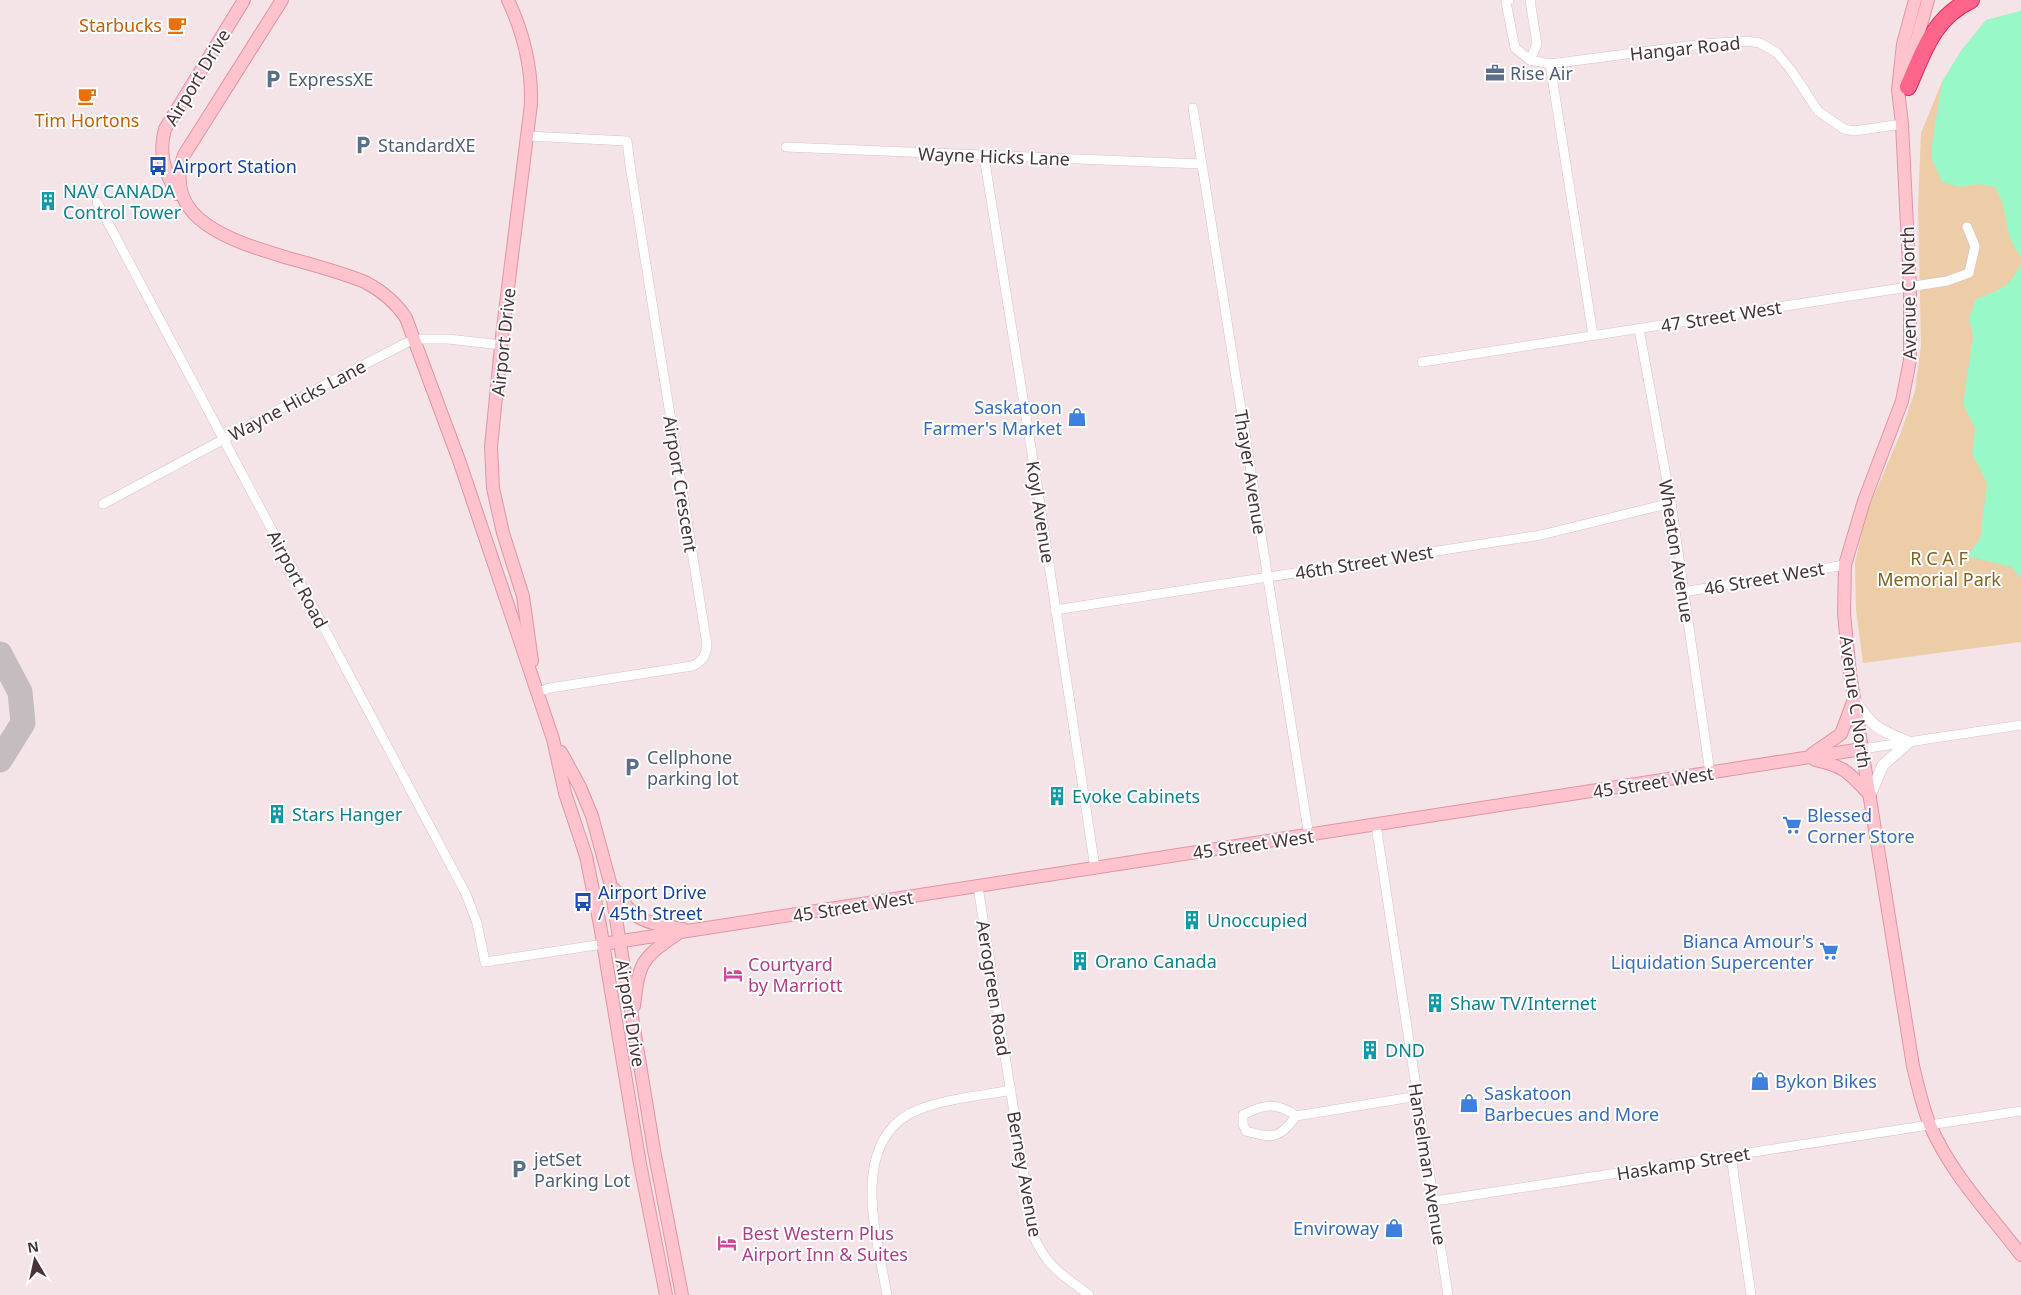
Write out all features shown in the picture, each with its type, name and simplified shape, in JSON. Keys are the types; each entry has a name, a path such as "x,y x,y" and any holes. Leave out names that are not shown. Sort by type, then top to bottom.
{"highway":[{"path":"1908,86 1931,34 1948,14 1971,0"}],"main road":[{"name":"Airport Drive","path":"244,0 169,121 163,137 161,154 166,170 179,198 211,228 237,242 349,276 380,290 400,310 414,339 460,462 553,739 565,793 586,856 603,944 638,1155 666,1295"},
{"name":"Airport Drive","path":"190,209 182,195 180,185 179,176 184,155 282,0"},
{"name":"Airport Drive","path":"508,0 522,35 529,69 531,99 491,447 493,488 503,534 523,596 536,688"},
{"name":"Avenue C North","path":"1915,0 1903,44 1898,90 1902,124 1911,343 1902,401 1864,501 1845,565 1844,614 1854,699 1913,1066 1930,1125 1950,1163 2021,1255"},
{"name":"Avenue C North","path":"1902,124 1914,49 1928,0"},
{"path":"1806,758 1841,734 1854,699"},
{"name":"Airport Drive","path":"553,739 580,787 592,816 610,882 654,1150 682,1295"},
{"name":"45 Street West","path":"603,944 1862,749"},
{"path":"1806,758 1838,765 1846,770 1870,794"},
{"path":"610,882 621,901 636,917 652,924 686,932"},
{"path":"632,1020 637,981 642,964 651,952 686,932"}],"street":[{"path":"1508,0 1506,2 1515,48 1530,60 1538,44 1530,0"},
{"name":"Hangar Road","path":"1530,60 1550,64 1703,44 1748,41 1760,43 1776,53 1791,70 1818,111 1844,129 1854,131 1902,124"},
{"path":"1550,64 1593,335"},
{"name":"Thayer Avenue","path":"1192,108 1309,836"},
{"name":"Airport Crescent","path":"527,136 627,141 707,648 702,660 692,666 550,688 536,688"},
{"name":"Wayne Hicks Lane","path":"786,146 1201,164"},
{"name":"Koyl Avenue","path":"984,156 1095,868"},
{"name":"Airport Road","path":"97,202 466,894 477,923 485,962"},
{"name":"47 Street West","path":"1422,362 1947,281 1969,273 1975,246 1967,226"},
{"name":"Wheaton Avenue","path":"1640,329 1671,503 1710,773"},
{"name":"Wayne Hicks Lane","path":"103,504 414,339 448,339 502,345"},
{"name":"46th Street West","path":"1056,610 1541,535 1671,503"},
{"name":"46 Street West","path":"1684,592 1845,565"},
{"path":"1854,699 1865,716 1877,729 1909,742 1883,765 1870,794"},
{"name":"45 Street West","path":"1862,749 2021,725"},
{"name":"Hanselman Avenue","path":"1376,825 1448,1295"},
{"name":"Aerogreen Road","path":"978,887 1011,1090"},
{"name":"45 Street West","path":"485,962 603,944"},
{"path":"887,1295 872,1200 872,1169 881,1144 896,1124 919,1109 946,1101 1011,1090"},
{"name":"Berney Avenue","path":"1011,1090 1034,1237 1053,1268 1089,1295"},
{"path":"1296,1116 1285,1108 1263,1106 1243,1115 1243,1124 1246,1131 1274,1136 1286,1130 1296,1116 1418,1096"},
{"name":"Haskamp Street","path":"1435,1201 2021,1111"},
{"path":"1731,1156 1751,1295"}],"green space":[{"name":"R C A F Memorial Park","path":"2021,11 2021,642 1863,663 1856,610 1855,563 1866,514 1900,435 1915,391 1921,345 1918,206 1921,133 1942,82 1961,51 1986,20"}],"shaded area":[{"path":"2021,11 2021,258 2010,239 2002,201 1995,187 1978,184 1960,187 1942,182 1932,159 1932,144 1942,82 1961,51 1986,20"},
{"path":"2021,263 2021,578 2012,567 1967,556 1980,539 1987,483 1972,453 1975,428 1963,404 1973,336 1969,318 1976,299 1992,293 2008,283 2017,272"}],"taxiway":[{"path":"0,654 20,692 23,723 0,760"}],"place":[{"name":"Starbucks","path":"177,25"},
{"name":"Rise Air","path":"1495,73"},
{"name":"ExpressXE","path":"273,79"},
{"name":"Tim Hortons","path":"87,96"},
{"name":"StandardXE","path":"363,145"},
{"name":"Airport Station","path":"158,166"},
{"name":"NAV CANADA Control Tower","path":"48,201"},
{"name":"Saskatoon Farmer's Market","path":"1077,417"},
{"name":"Cellphone parking lot","path":"632,767"},
{"name":"Evoke Cabinets","path":"1057,796"},
{"name":"Stars Hanger","path":"277,814"},
{"name":"Blessed Corner Store","path":"1792,825"},
{"name":"Airport Drive / 45th Street","path":"583,902"},
{"name":"Unoccupied","path":"1192,920"},
{"name":"Bianca Amour's Liquidation Supercenter","path":"1829,951"},
{"name":"Orano Canada","path":"1080,961"},
{"name":"Courtyard by Marriott","path":"733,974"},
{"name":"Shaw TV/Internet","path":"1435,1003"},
{"name":"DND","path":"1370,1050"},
{"name":"Bykon Bikes","path":"1760,1081"},
{"name":"Saskatoon Barbecues and More","path":"1469,1103"},
{"name":"jetSet Parking Lot","path":"519,1169"},
{"name":"Enviroway","path":"1394,1228"},
{"name":"Best Western Plus Airport Inn & Suites","path":"727,1243"}]}
